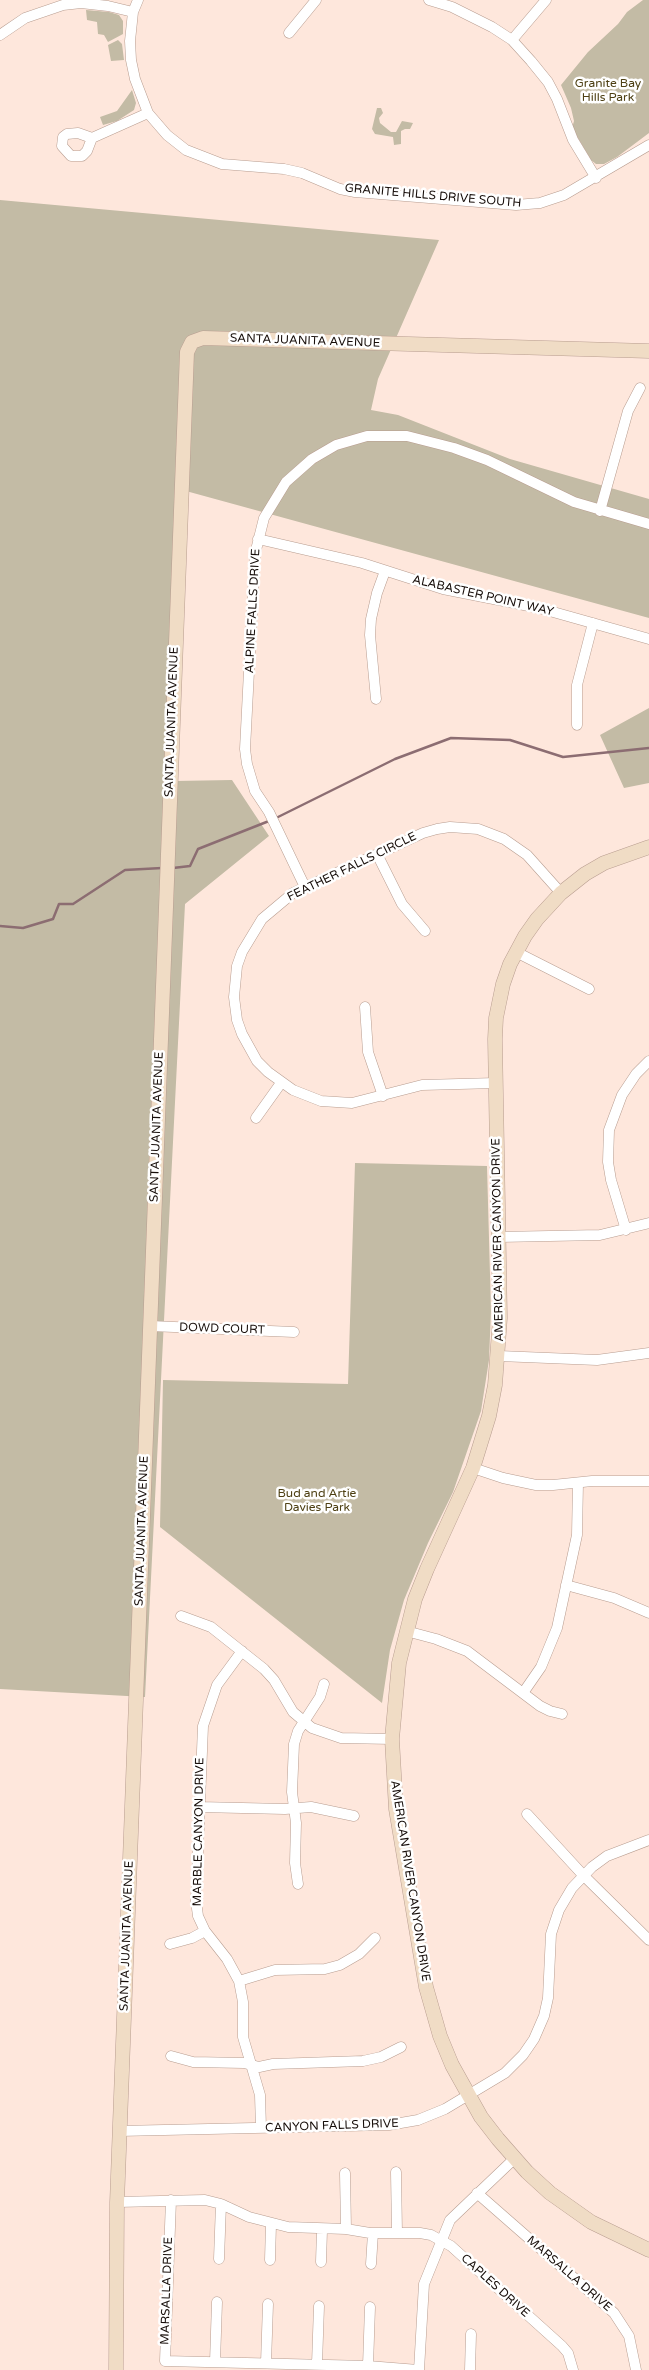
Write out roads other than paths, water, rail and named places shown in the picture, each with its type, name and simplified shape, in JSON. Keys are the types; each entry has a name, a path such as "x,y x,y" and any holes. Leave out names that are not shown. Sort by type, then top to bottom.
{"street":[{"name":"GRANITE HILLS DRIVE SOUTH","path":"138,0 133,12 130,41 131,60 135,79 148,113 186,150 222,164 284,169 355,192 516,205 540,203 564,195 596,178 649,145"},
{"path":"289,33 316,0"},
{"path":"429,0 473,16 512,40 548,82 557,99 573,140 596,178"},
{"path":"512,40 546,0"},
{"path":"0,35 25,18 63,5 81,3 108,6 133,12"},
{"path":"92,138 148,113"},
{"name":"SANTA JUANITA AVENUE","path":"116,2370 119,2131 166,858 187,352 192,342 202,338 649,351"},
{"path":"600,511 628,411 640,388"},
{"name":"ALPINE FALLS DRIVE","path":"305,887 269,812 255,791 247,764 245,749 255,554 264,518 276,496 297,471 312,459 336,445 367,436 386,434 414,437 454,448 518,474 574,502 649,524"},
{"name":"ALABASTER POINT WAY","path":"258,539 344,558 443,589 539,608 649,639"},
{"path":"376,698 370,635 371,619 385,571"},
{"path":"577,725 577,685 593,623"},
{"name":"FEATHER FALLS CIRCLE","path":"496,1083 422,1085 352,1103 337,1103 307,1096 280,1083 258,1061 242,1034 236,1012 235,982 242,952 253,931 272,910 305,887 436,829 464,827 478,829 504,839 516,846 561,893"},
{"name":"AMERICAN RIVER CANYON DRIVE","path":"649,847 604,864 561,893 537,919 516,952 504,984 496,1018 500,1318 498,1356 489,1416 473,1468 427,1569 406,1631 395,1695 392,1739 396,1809 426,1987 440,2036 468,2096 514,2159 550,2193 613,2235 649,2250"},
{"path":"377,854 402,904 425,931"},
{"path":"516,952 589,989"},
{"path":"365,1007 368,1052 383,1096"},
{"path":"626,1230 611,1180 608,1162 610,1130 622,1095 636,1074 649,1061"},
{"path":"256,1118 280,1083"},
{"path":"499,1237 600,1235 649,1223"},
{"name":"DOWD COURT","path":"150,1326 294,1332"},
{"path":"498,1356 597,1360 649,1353"},
{"path":"473,1468 528,1484 553,1485 649,1481"},
{"path":"523,1693 549,1652 566,1585 579,1520 578,1483"},
{"path":"566,1585 614,1598 649,1613"},
{"path":"181,1616 204,1623 242,1651 274,1680 289,1706 304,1722 319,1732 334,1736 392,1739"},
{"path":"406,1631 436,1639 467,1652 545,1709 562,1714"},
{"name":"MARBLE CANYON DRIVE","path":"242,1651 217,1685 202,1726 196,1901 198,1916 205,1931 227,1959 239,1981 243,2002 243,2037 260,2095 261,2128"},
{"path":"298,1884 295,1871 296,1823 292,1792 294,1744 304,1722 320,1697 324,1684"},
{"path":"199,1807 320,1808 354,1816"},
{"path":"528,1814 583,1875 649,1940"},
{"name":"CANYON FALLS DRIVE","path":"119,2131 404,2124 432,2115 468,2096 505,2073 523,2055 534,2039 544,2016 548,1998 549,1952 554,1922 565,1899 583,1875 618,1850 649,1840"},
{"path":"170,1944 192,1938 205,1931"},
{"path":"239,1981 275,1970 325,1969 340,1965 360,1954 376,1938"},
{"path":"171,2056 193,2062 259,2067 273,2064 364,2062 381,2057 401,2047"},
{"path":"419,2370 424,2284 442,2240 454,2214 514,2159"},
{"path":"396,2172 397,2233"},
{"path":"344,2173 346,2229"},
{"name":"MARSALLA DRIVE","path":"477,2193 614,2313 629,2336 636,2370"},
{"name":"MARSALLA DRIVE","path":"171,2200 165,2361 317,2364 419,2370"},
{"name":"CAPLES DRIVE","path":"117,2202 205,2200 221,2204 271,2224 322,2230 346,2229 373,2233 420,2232 442,2240 562,2346 568,2353 573,2370"},
{"path":"219,2259 221,2204"},
{"path":"270,2260 271,2224"},
{"path":"320,2262 322,2230"},
{"path":"371,2264 373,2233"},
{"path":"215,2362 217,2302"},
{"path":"266,2363 268,2304"},
{"path":"317,2364 319,2306"},
{"path":"368,2366 370,2307"},
{"path":"470,2370 471,2334"}],"waterway":[{"path":"274,819 395,759 451,738 510,740 563,757 649,748"},
{"path":"173,868 190,866 198,849 269,821"},
{"path":"0,926 23,928 53,919 59,904 73,904 125,870 162,868"}],"park label":[{"name":"Granite Bay Hills Park","path":"608,91"},
{"name":"Bud and Artie Davies Park","path":"317,1501"}]}
